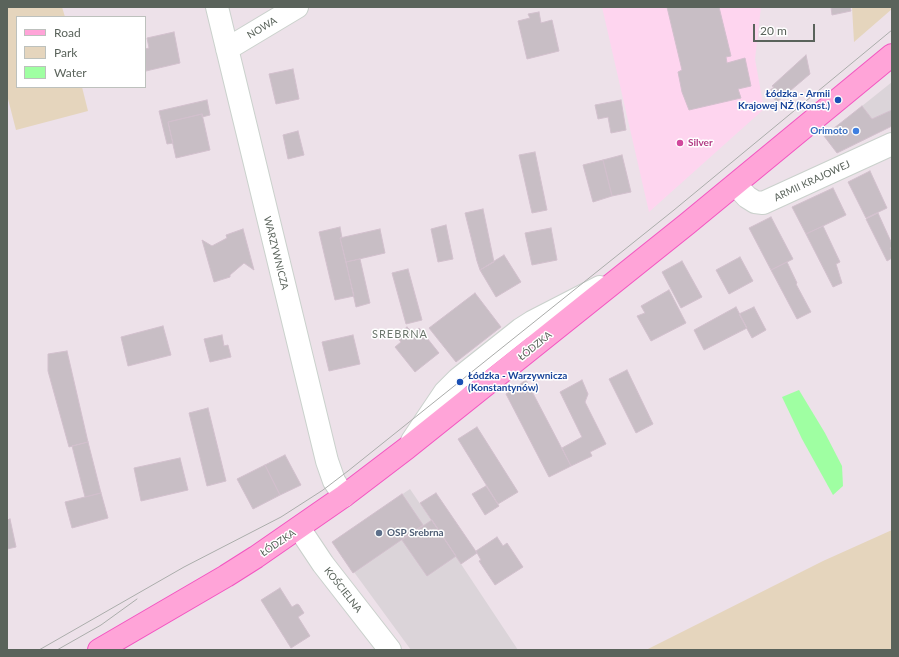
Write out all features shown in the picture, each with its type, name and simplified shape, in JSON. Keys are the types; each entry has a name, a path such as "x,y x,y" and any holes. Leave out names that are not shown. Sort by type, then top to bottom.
{"main road":[{"name":"ŁÓDZKA","path":"99,650 226,576 299,528 344,496 736,185 892,55"}],"street":[{"name":"WARZYWNICZA","path":"217,7 326,461 334,481 344,496"},
{"name":"NOWA","path":"227,49 298,7"},
{"name":"ARMII KRAJOWEJ","path":"736,185 747,197 755,202 763,203 892,144"},
{"name":"KOŚCIELNA","path":"299,528 323,564 390,650"}],"shaded area":[{"name":"Silver","path":"602,7 761,7 755,59 764,109 649,212"},
{"path":"892,82 892,110 872,119 862,106"},
{"path":"410,489 518,650 411,650 332,542"}],"green space":[{"path":"7,7 62,7 65,16 16,16 16,88 82,88 88,111 16,130 7,95"},
{"path":"852,7 892,7 892,9 854,42"},
{"path":"892,530 892,650 646,650 823,561"}],"water":[{"path":"799,390 825,433 842,466 843,486 833,495 802,439 782,397"}],"building":[{"path":"667,7 719,7 731,56 726,57 727,63 745,58 751,86 738,89 741,98 689,110 682,92 678,72 682,70"},
{"path":"831,7 850,7 851,11 832,15"},
{"path":"539,12 541,23 552,20 559,51 527,59 518,21 530,18 528,14"},
{"path":"174,32 180,63 146,71 146,49 149,48 147,38"},
{"path":"806,55 810,74 777,102 768,92 774,87 772,86"},
{"path":"293,69 299,99 276,104 269,74"},
{"path":"207,100 210,115 202,117 202,114 168,122 173,143 167,144 159,111"},
{"path":"621,100 626,130 611,133 608,117 598,119 595,105"},
{"name":"Orimoto","path":"862,106 872,119 892,110 892,126 837,153 824,136"},
{"path":"202,114 210,150 176,158 168,122"},
{"path":"298,131 304,155 288,159 283,135"},
{"path":"535,152 547,210 532,213 519,155"},
{"path":"622,155 631,192 612,196 603,160"},
{"path":"603,160 612,196 593,202 583,165"},
{"path":"870,171 887,208 866,218 848,182"},
{"path":"833,188 846,215 806,234 792,207"},
{"path":"483,209 494,262 480,270 465,213"},
{"path":"878,213 892,244 892,247 890,248 892,258 887,261 866,219"},
{"path":"771,217 793,259 771,270 749,228"},
{"path":"446,225 453,259 438,262 431,229"},
{"path":"823,226 840,262 836,264 842,283 833,287 806,234"},
{"path":"340,227 342,238 340,238 354,296 335,300 319,232"},
{"path":"551,228 557,260 532,265 525,233"},
{"path":"243,229 254,270 244,263 230,275 230,277 214,282 202,240 212,246 227,238 226,235"},
{"path":"380,229 385,253 346,262 340,238"},
{"path":"504,255 521,282 496,297 480,270"},
{"path":"740,257 753,281 729,294 716,270"},
{"path":"360,259 370,303 356,307 346,262"},
{"path":"682,261 702,297 681,308 662,272"},
{"path":"787,262 797,283 796,284 811,312 797,319 771,270"},
{"path":"408,269 422,320 406,324 392,273"},
{"path":"669,290 686,323 651,341 637,316 645,313 641,306"},
{"path":"475,293 501,327 456,362 429,328"},
{"path":"736,307 747,328 704,350 694,330"},
{"path":"754,307 766,330 752,338 739,314"},
{"path":"163,326 171,355 128,366 121,337"},
{"path":"407,327 413,333 419,328 439,353 415,372 395,347 401,342 396,336"},
{"path":"222,335 224,346 228,345 231,357 210,362 204,339"},
{"path":"353,335 360,364 329,371 322,342"},
{"path":"67,351 88,442 69,447 48,371 48,354"},
{"path":"627,370 653,424 636,433 609,379"},
{"path":"526,380 571,466 549,477 506,394"},
{"path":"582,380 588,394 585,402 606,444 590,452 592,456 571,466 562,448 582,437 560,392"},
{"path":"208,408 226,481 207,486 189,413"},
{"path":"477,427 518,492 498,504 458,439"},
{"path":"88,442 101,493 85,497 72,446"},
{"path":"285,455 301,485 280,495 265,465"},
{"path":"180,458 188,490 141,501 134,468"},
{"path":"265,465 280,495 253,509 237,479"},
{"path":"486,486 499,506 485,515 472,494"},
{"path":"101,493 108,518 72,528 65,502"},
{"path":"436,493 477,553 461,564 420,503"},
{"name":"OSP Srebrna","path":"402,494 423,525 353,573 332,542"},
{"path":"10,519 16,547 7,549 7,520"},
{"path":"432,520 456,556 427,576 402,540"},
{"path":"497,537 503,546 507,543 523,567 495,585 479,561 481,560 476,551"},
{"path":"280,588 292,607 297,604 299,605 304,613 298,617 310,636 291,648 261,600"}],"tram line":[{"path":"39,650 184,567 281,517 323,490 674,210 892,30"},
{"path":"57,650 101,625 137,599"}],"place":[{"name":"Łódzka - Armii Krajowej NŻ (Konst.)","path":"838,100"},
{"name":"Orimoto","path":"856,131"},
{"name":"Silver","path":"680,143"},
{"name":"Łódzka - Warzywnicza (Konstantynów)","path":"460,382"},
{"name":"OSP Srebrna","path":"379,533"}],"district":[{"name":"SREBRNA","path":"400,334"}]}
